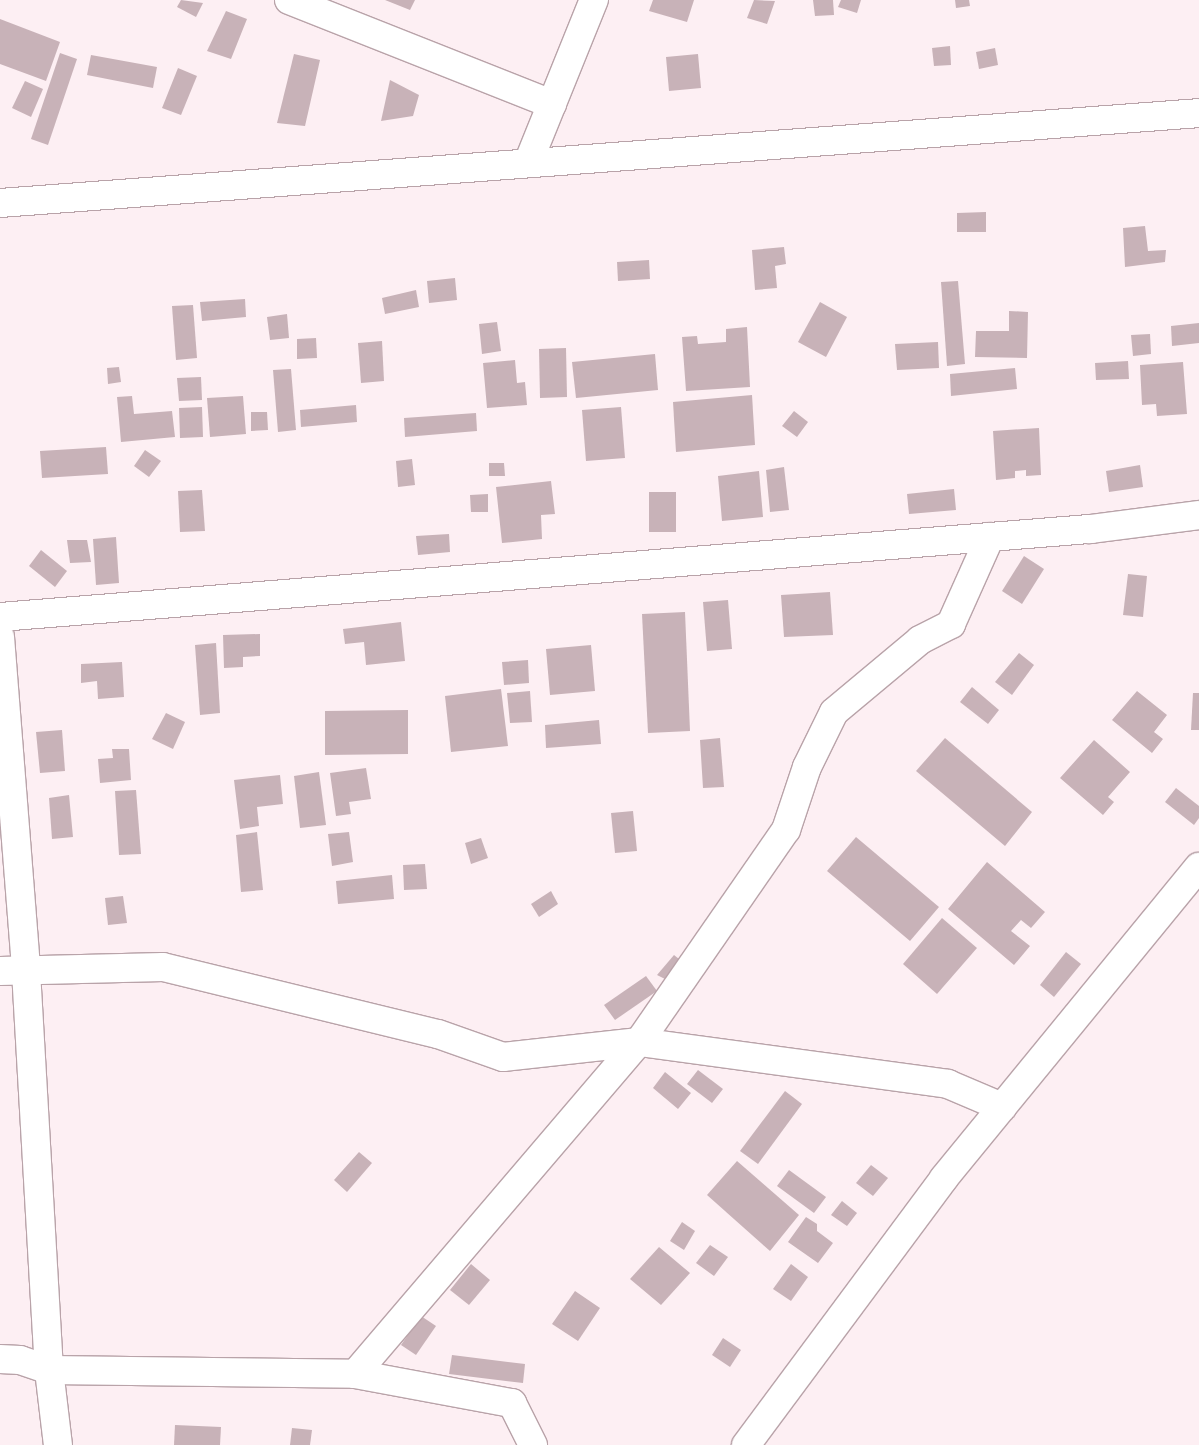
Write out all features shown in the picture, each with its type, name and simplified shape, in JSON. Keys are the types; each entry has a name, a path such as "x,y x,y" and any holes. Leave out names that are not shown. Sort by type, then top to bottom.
{"street":[{"path":"289,0 552,104"},
{"path":"528,163 594,0"},
{"path":"0,203 1199,113"},
{"path":"0,617 1090,529 1199,515"},
{"path":"355,1374 639,1042 786,830 807,766 834,712 920,640 952,624 990,537"},
{"path":"0,637 13,971 49,1370 58,1445"},
{"path":"746,1445 944,1178 1199,867"},
{"path":"13,971 163,967 438,1034 503,1057 639,1042 948,1084 1002,1107"},
{"path":"0,1359 20,1360 49,1370 355,1374 512,1403 533,1445"}],"building":[{"path":"181,0 203,3 196,17 177,7"},
{"path":"385,0 415,0 410,10"},
{"path":"653,0 694,0 687,22 649,11"},
{"path":"754,0 775,1 767,24 747,18"},
{"path":"813,0 833,0 834,15 815,16"},
{"path":"841,0 861,0 857,13 838,7"},
{"path":"955,0 969,0 970,6 956,8"},
{"path":"226,11 247,19 231,59 207,51"},
{"path":"0,19 60,42 46,81 0,64"},
{"path":"950,46 951,65 934,66 932,48"},
{"path":"995,48 998,65 979,69 976,52"},
{"path":"60,53 77,59 48,145 31,139"},
{"path":"294,54 320,60 305,126 277,123"},
{"path":"698,54 701,88 669,91 666,57"},
{"path":"91,55 157,67 153,88 87,75"},
{"path":"178,68 197,76 181,115 162,108"},
{"path":"390,80 419,95 413,116 381,121"},
{"path":"25,81 43,89 31,117 12,108"},
{"path":"986,212 986,232 957,232 957,213"},
{"path":"1145,226 1148,251 1166,250 1165,262 1125,267 1123,228"},
{"path":"784,247 786,264 775,266 777,288 755,290 752,250"},
{"path":"649,260 650,279 618,281 617,262"},
{"path":"455,278 457,300 429,303 427,281"},
{"path":"958,281 965,364 947,366 941,282"},
{"path":"416,290 419,307 385,314 382,298"},
{"path":"245,299 246,317 202,321 200,302"},
{"path":"820,302 847,317 826,357 798,342"},
{"path":"193,305 197,358 176,360 172,306"},
{"path":"1009,311 1028,312 1027,358 975,357 976,331 1009,331"},
{"path":"287,314 289,338 270,340 267,317"},
{"path":"497,322 501,351 482,354 479,324"},
{"path":"1199,323 1199,343 1172,346 1171,326"},
{"path":"747,327 750,387 686,391 682,337 697,336 698,344 726,342 726,329"},
{"path":"1150,334 1151,354 1133,356 1131,335"},
{"path":"316,338 317,358 297,359 297,339"},
{"path":"382,341 384,381 361,383 358,343"},
{"path":"938,342 939,368 897,370 895,344"},
{"path":"566,348 567,397 540,398 539,349"},
{"path":"655,354 658,390 576,398 572,362"},
{"path":"515,360 517,383 525,382 527,405 487,408 483,363"},
{"path":"1128,361 1129,379 1096,380 1095,363"},
{"path":"1183,362 1187,414 1157,416 1156,404 1142,405 1140,365"},
{"path":"119,367 121,382 108,384 107,368"},
{"path":"1015,368 1017,389 951,396 950,374"},
{"path":"291,369 296,430 278,432 273,370"},
{"path":"201,377 202,400 179,401 177,378"},
{"path":"752,395 755,445 676,452 673,402"},
{"path":"132,396 134,414 172,411 175,437 121,442 117,397"},
{"path":"243,396 246,434 210,437 207,398"},
{"path":"356,405 357,422 301,427 300,410"},
{"path":"202,407 203,437 180,438 179,408"},
{"path":"621,407 625,458 586,461 582,410"},
{"path":"794,411 808,422 797,437 782,426"},
{"path":"251,412 267,412 268,430 251,431"},
{"path":"476,413 477,431 405,437 404,418"},
{"path":"1039,428 1041,475 1026,476 1026,470 1015,471 1015,478 996,480 993,431"},
{"path":"106,447 108,474 42,478 40,451"},
{"path":"145,450 161,461 149,477 134,466"},
{"path":"412,459 415,485 398,487 396,461"},
{"path":"489,463 504,463 505,476 489,476"},
{"path":"1140,465 1143,487 1109,492 1106,471"},
{"path":"784,467 789,510 770,512 766,470"},
{"path":"759,471 763,517 722,521 718,476"},
{"path":"551,481 555,514 541,515 542,539 502,543 496,487"},
{"path":"954,489 956,510 909,514 907,494"},
{"path":"202,490 205,531 180,532 178,491"},
{"path":"649,492 676,492 676,532 649,532"},
{"path":"488,494 488,512 471,512 470,495"},
{"path":"449,534 450,552 418,555 416,536"},
{"path":"116,537 119,583 96,585 93,539"},
{"path":"67,540 87,540 91,562 70,563"},
{"path":"41,550 67,571 55,587 29,566"},
{"path":"1024,556 1044,569 1022,604 1002,591"},
{"path":"1128,574 1147,576 1143,617 1123,615"},
{"path":"830,592 833,635 784,637 781,595"},
{"path":"728,600 732,649 707,651 703,602"},
{"path":"685,612 690,731 648,733 642,614"},
{"path":"401,622 405,661 366,665 364,642 345,644 343,629"},
{"path":"260,634 260,656 243,657 243,667 224,668 223,635"},
{"path":"216,643 220,713 200,715 195,645"},
{"path":"591,645 595,691 550,695 546,649"},
{"path":"1019,653 1034,665 1012,695 995,682"},
{"path":"528,660 529,683 504,685 502,662"},
{"path":"122,662 124,697 98,699 97,681 81,683 81,664"},
{"path":"972,687 999,710 988,724 960,702"},
{"path":"501,689 508,746 451,752 445,696"},
{"path":"530,691 532,722 510,723 507,693"},
{"path":"1137,691 1167,715 1154,732 1163,739 1152,753 1112,720"},
{"path":"1193,693 1199,693 1199,730 1191,730"},
{"path":"408,710 408,754 325,755 325,711"},
{"path":"166,713 185,722 173,749 152,739"},
{"path":"599,720 601,744 546,748 545,725"},
{"path":"62,730 65,771 40,773 36,732"},
{"path":"720,738 724,787 703,788 700,740"},
{"path":"945,738 1032,812 1005,846 916,771"},
{"path":"1094,740 1130,772 1108,797 1114,802 1103,815 1060,778"},
{"path":"112,749 129,749 131,780 100,783 98,759 113,758"},
{"path":"366,768 371,799 349,802 351,814 336,816 330,773"},
{"path":"319,772 326,825 300,828 294,776"},
{"path":"280,775 283,804 257,807 259,826 240,829 234,780"},
{"path":"1176,788 1199,806 1199,818 1194,825 1165,802"},
{"path":"136,790 141,854 119,855 115,791"},
{"path":"69,795 73,837 52,839 49,798"},
{"path":"633,811 637,851 615,853 611,813"},
{"path":"257,832 263,890 241,892 236,835"},
{"path":"349,832 353,862 332,866 328,834"},
{"path":"856,837 939,907 910,941 827,871"},
{"path":"481,838 488,858 471,864 465,843"},
{"path":"987,862 1045,912 1031,928 1021,920 1011,931 1030,946 1014,965 948,909"},
{"path":"425,864 427,889 404,890 403,865"},
{"path":"392,875 394,899 338,904 336,881"},
{"path":"551,891 558,904 539,917 531,904"},
{"path":"123,896 127,923 108,925 105,898"},
{"path":"942,918 977,948 937,994 903,964"},
{"path":"1066,952 1081,964 1054,997 1040,985"},
{"path":"674,955 684,963 669,981 657,975"},
{"path":"646,976 657,991 615,1020 604,1005"},
{"path":"698,1070 723,1089 712,1103 687,1084"},
{"path":"665,1072 691,1093 678,1109 653,1088"},
{"path":"785,1091 802,1104 758,1164 740,1151"},
{"path":"359,1152 372,1163 347,1192 334,1180"},
{"path":"737,1161 799,1215 770,1251 707,1195"},
{"path":"871,1165 888,1178 873,1196 856,1183"},
{"path":"789,1170 826,1197 814,1213 777,1186"},
{"path":"842,1201 857,1213 847,1226 831,1215"},
{"path":"806,1217 817,1224 817,1231 833,1243 818,1263 788,1242"},
{"path":"682,1222 695,1231 684,1250 670,1241"},
{"path":"710,1245 728,1257 714,1276 696,1263"},
{"path":"659,1247 690,1273 661,1305 630,1279"},
{"path":"471,1264 490,1280 469,1305 450,1290"},
{"path":"791,1264 808,1277 791,1301 773,1289"},
{"path":"575,1291 600,1308 578,1341 552,1324"},
{"path":"421,1316 436,1326 416,1355 401,1345"},
{"path":"723,1338 741,1350 730,1367 712,1355"},
{"path":"452,1355 525,1364 523,1383 449,1374"},
{"path":"175,1425 221,1427 220,1445 174,1445"},
{"path":"292,1428 312,1430 310,1445 290,1445"}]}
